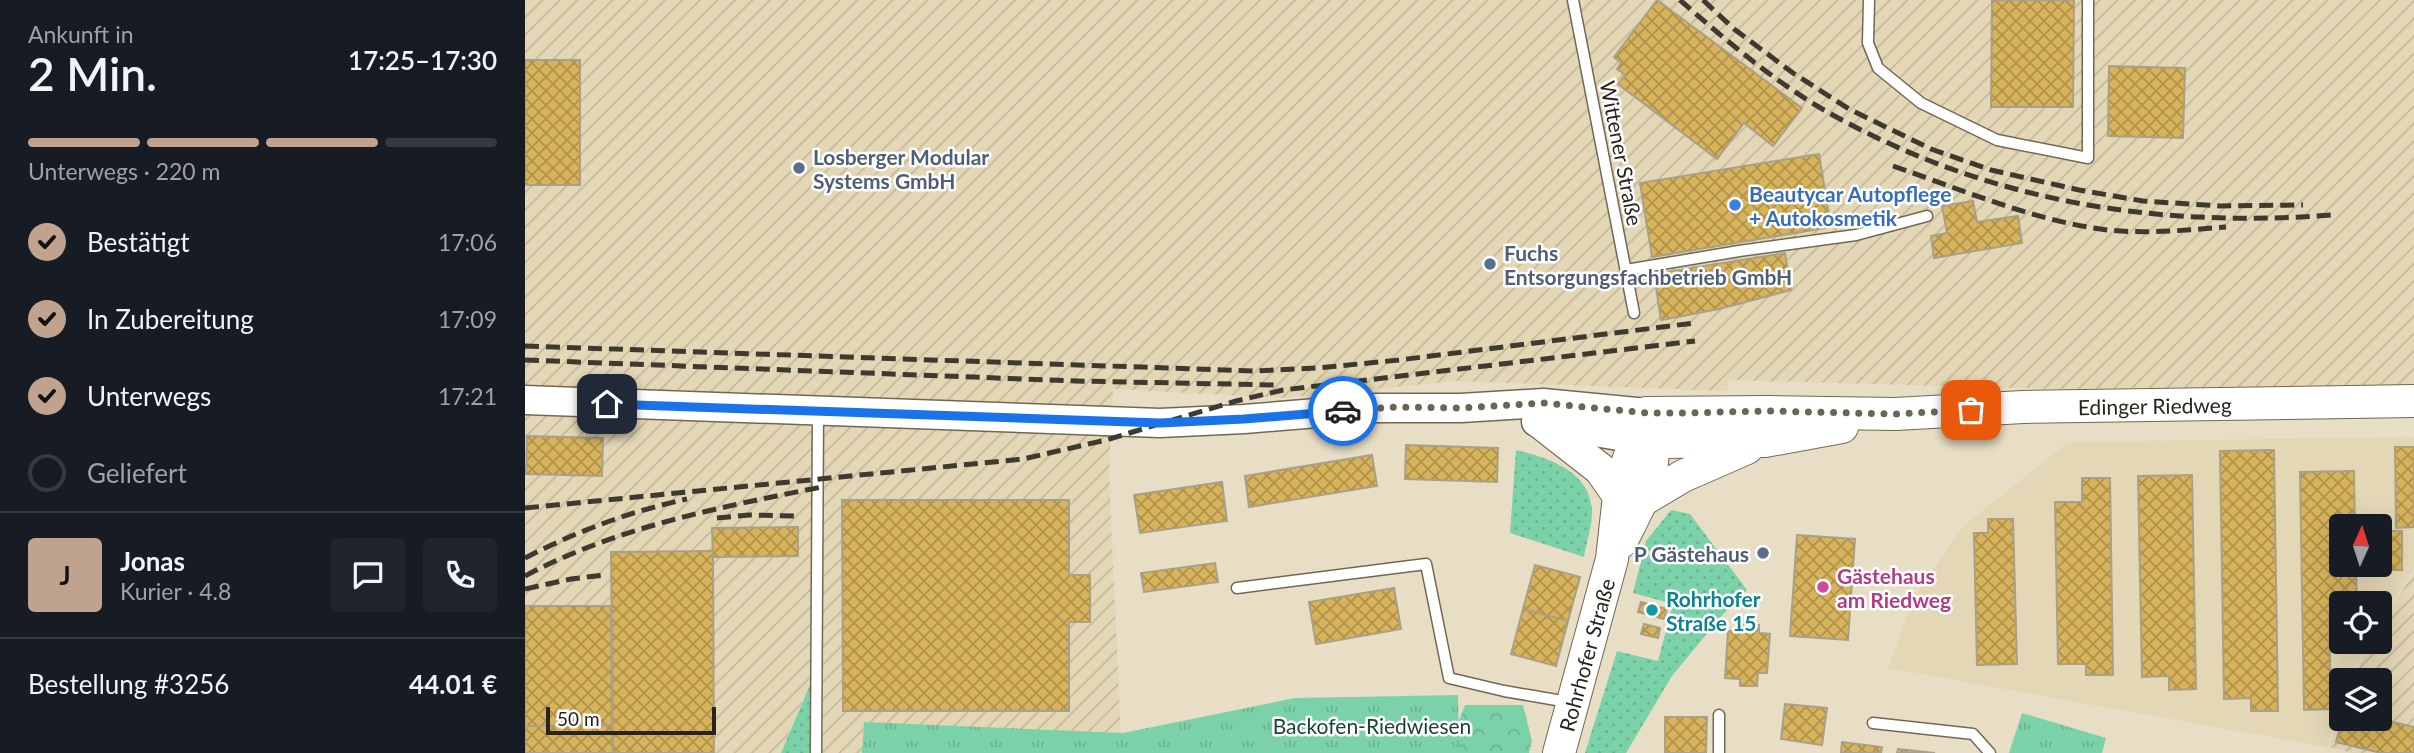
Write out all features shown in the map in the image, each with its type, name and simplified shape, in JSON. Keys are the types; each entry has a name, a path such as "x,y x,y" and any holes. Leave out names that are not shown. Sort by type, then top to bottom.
{"main road":[{"name":"Edinger Riedweg","path":"1645,431 1769,411 1895,414 2023,407 2414,401"},
{"name":"Edinger Riedweg","path":"1645,431 1765,441 1895,414"},
{"path":"1541,423 1600,469 1630,498 1765,441"},
{"name":"Rohrhofer Straße","path":"1559,753 1630,498 1645,431"}],"street":[{"path":"525,400 1160,423 1377,408 1461,408 1543,403 1645,431"},
{"path":"1461,408 1541,423 1645,431"}],"lane":[{"name":"Wittener Straße","path":"1573,0 1634,313"},
{"path":"1869,0 1868,43 1878,68 1921,103 1997,140 2088,158 2088,0"},
{"path":"1626,270 1856,235 1927,216"},
{"path":"816,753 818,412"},
{"path":"1237,588 1426,564 1449,678 1573,703"},
{"path":"1719,715 1719,753"},
{"path":"1873,723 1973,734 1990,753"}],"shaded area":[{"path":"525,0 2414,0 2414,385 2049,389 1730,380 1726,391 1455,381 1285,398 1113,389 1109,477 1121,737 875,753 819,753 811,681 781,753 525,753"},
{"path":"2414,437 2414,568 2392,603 2392,591 2329,591 2329,654 2362,654 2355,668 2329,668 2329,731 2332,731 2327,747 1888,668 1914,597 1962,527 2068,442"},
{"path":"2414,572 2414,753 2352,753 2330,747 2335,731 2392,731 2392,668 2358,668 2365,654 2392,654 2392,607"}],"green space":[{"path":"1516,450 1553,462 1575,475 1583,484 1592,509 1584,557 1510,533"},
{"path":"1671,510 1690,514 1747,590 1724,613 1672,676 1626,753 1585,753 1617,651 1658,661 1673,604 1633,593 1646,541"},
{"path":"812,680 811,753 781,753"},
{"name":"Backofen-Riedwiesen","path":"1458,695 1459,753 862,753 864,722 1123,733 1295,698"},
{"path":"1465,705 1523,705 1532,741 1529,753 1432,753 1454,733"},
{"path":"2022,713 2106,738 2102,753 2009,753"}],"building":[{"path":"1657,0 1802,108 1773,146 1744,123 1717,159 1618,84 1625,75 1617,69 1621,63 1614,57"},
{"path":"1992,0 2074,0 2073,107 1991,107"},
{"path":"525,60 580,60 580,185 525,185"},
{"path":"2109,66 2185,68 2183,138 2108,136"},
{"name":"Beautycar Autopflege + Autokosmetik","path":"1819,154 1831,227 1652,257 1640,183"},
{"path":"1973,201 1977,222 2018,216 2022,243 1934,258 1931,236 1947,233 1942,206"},
{"path":"1785,253 1791,290 1719,309 1661,320 1654,274"},
{"path":"527,436 603,438 602,476 526,474"},
{"path":"1406,445 1498,448 1497,482 1405,479"},
{"path":"2395,447 2414,447 2414,527 2396,528"},
{"path":"2274,450 2278,711 2251,711 2251,698 2224,699 2220,451"},
{"path":"1372,455 1377,486 1249,507 1245,476"},
{"path":"2354,471 2355,514 2329,514 2329,578 2356,578 2357,591 2329,591 2329,709 2304,710 2300,472"},
{"path":"2192,475 2196,689 2169,690 2169,676 2142,677 2138,476"},
{"path":"2082,478 2110,478 2113,675 2086,675 2086,664 2058,664 2055,502 2082,502"},
{"path":"1222,482 1227,521 1140,533 1134,495"},
{"path":"842,500 1069,500 1069,575 1090,575 1090,622 1069,622 1069,711 843,711"},
{"path":"1988,519 2013,519 2017,664 1977,665 1974,533 1988,533"},
{"path":"798,527 798,556 713,557 712,528"},
{"path":"2392,531 2402,531 2402,570 2392,570"},
{"name":"Gästehaus am Riedweg","path":"1797,535 1855,539 1848,640 1790,636"},
{"path":"713,551 714,753 613,753 611,552"},
{"path":"1215,563 1218,582 1144,592 1141,573"},
{"path":"1535,565 1580,577 1568,621 1523,609"},
{"path":"1394,588 1401,629 1316,644 1309,602"},
{"name":"Rohrhofer Straße 15","path":"1641,602 1667,609 1664,619 1638,612"},
{"path":"525,606 611,606 612,725 525,726"},
{"path":"1523,609 1568,621 1556,666 1511,654"},
{"name":"Rohrhofer Straße 15","path":"1644,624 1660,628 1658,638 1641,634"},
{"path":"1741,624 1759,625 1759,633 1770,634 1767,673 1758,673 1757,686 1740,686 1740,679 1725,678 1728,631 1741,631"},
{"path":"1785,704 1827,708 1822,745 1781,739"},
{"path":"1665,717 1707,717 1706,753 1665,753"},
{"path":"2392,722 2414,727 2414,753 2381,753 2336,742 2339,731 2392,731"},
{"path":"612,725 613,753 525,753 525,726"},
{"path":"1842,742 1882,747 1881,753 1841,753"},
{"path":"1898,749 1935,753 1897,753"}],"railway":[{"path":"1680,0 1758,65 1820,108 1900,148 1959,172 2080,204 2142,213 2268,218 2332,215"},
{"path":"1703,0 1734,29 1793,73 1849,109 1931,149 1991,170 2143,201 2220,206 2303,205"},
{"path":"1893,166 1999,204 2080,226 2138,232 2226,227"},
{"path":"525,346 1255,371 1399,360 1694,323"},
{"path":"525,508 1023,459 1106,440 1236,401 1283,390 1695,341"},
{"path":"525,360 1076,381 1277,385"},
{"path":"525,576 596,544 633,532 707,511 822,487"},
{"path":"525,558 604,523 687,499"},
{"path":"717,518 749,515 794,516"},
{"path":"525,589 604,575"}],"way so far":[{"path":"1343,411 1543,403 1647,413 1769,411 1895,414 1971,410"}],"place":[{"name":"Losberger Modular Systems GmbH","path":"799,168"},
{"name":"Beautycar Autopflege + Autokosmetik","path":"1735,205"},
{"name":"Fuchs Entsorgungsfachbetrieb GmbH","path":"1490,264"},
{"name":"P Gästehaus","path":"1763,553"},
{"name":"Gästehaus am Riedweg","path":"1823,587"},
{"name":"Rohrhofer Straße 15","path":"1652,610"}],"route":[{"path":"607,404 1160,423 1343,411"}]}
